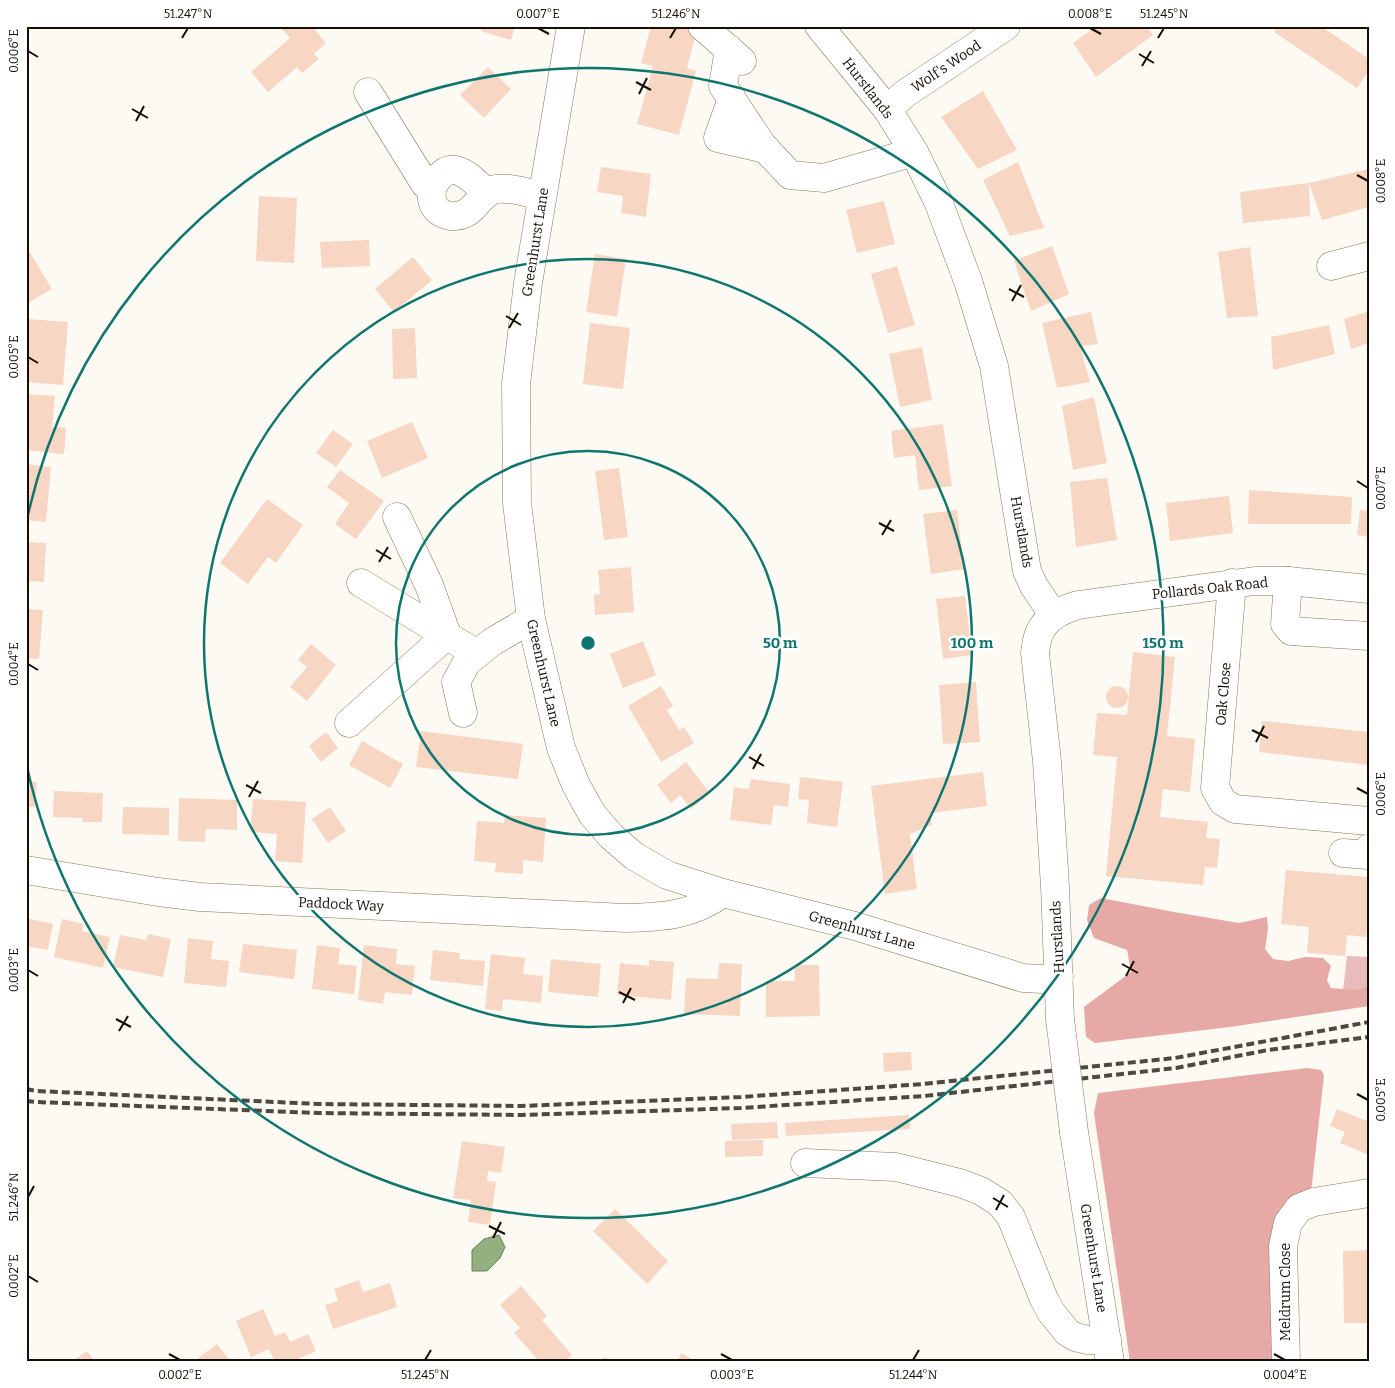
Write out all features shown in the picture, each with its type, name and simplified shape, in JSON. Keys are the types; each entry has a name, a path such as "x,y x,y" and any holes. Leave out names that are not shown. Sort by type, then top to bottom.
{"street":[{"name":"Greenhurst Lane","path":"571,26 528,283 516,384 517,503 532,620 561,748 576,786 592,814 611,836 634,856 667,875 723,893 855,926 1023,978 1042,979 1059,977"},
{"path":"702,26 738,57 723,86 766,149 790,175 824,178 914,152"},
{"name":"Hurstlands","path":"818,26 887,109 914,152 938,201 968,281 994,366 1027,571 1034,586 1054,616 1043,626 1037,637 1035,653 1047,761 1060,1012"},
{"name":"Wolf's Wood","path":"887,109 906,93 1006,26"},
{"path":"368,92 425,184 432,188"},
{"path":"487,193 468,175 459,171 449,170 442,174 432,188 431,197 437,210 444,215 452,217 463,215 471,210 487,193 496,190 510,190 542,196"},
{"path":"1331,266 1369,256"},
{"path":"397,518 429,585 447,635"},
{"name":"Pollards Oak Road","path":"1054,616 1065,609 1078,605 1255,581 1288,581 1369,589"},
{"path":"1288,581 1285,624 1291,631 1369,636"},
{"path":"361,583 477,654"},
{"name":"Oak Close","path":"1232,584 1216,788 1223,802 1235,809 1369,821"},
{"path":"463,712 456,682 467,662 492,642 532,620"},
{"path":"349,723 447,635"},
{"name":"Paddock Way","path":"26,870 200,897 625,918 658,917 685,912 710,902 723,893"},
{"path":"658,917 667,875"},
{"name":"Greenhurst Lane","path":"1060,1012 1074,1132 1108,1351"},
{"path":"805,1163 896,1167 960,1183 981,1191 1000,1203 1011,1217 1051,1312 1067,1332 1075,1337 1088,1340 1108,1351"},
{"name":"Meldrum Close","path":"1286,1362 1283,1246 1288,1223 1299,1208 1314,1202 1369,1192"}],"shaded area":[{"path":"1101,898 1239,923 1267,917 1268,929 1265,949 1273,959 1288,961 1305,957 1323,958 1331,966 1327,980 1331,988 1358,990 1369,986 1369,1006 1230,1027 1095,1043 1086,1037 1084,1007 1131,972 1127,950 1094,938 1087,920 1089,905"},
{"path":"1347,956 1369,957 1369,1004 1343,991"},
{"path":"1307,1068 1321,1070 1324,1075 1311,1193 1297,1199 1276,1362 1130,1362 1094,1113 1098,1093"},
{"path":"499,1235 505,1247 500,1258 487,1271 472,1271 472,1250 484,1239"}],"building":[{"path":"283,26 312,26 326,43 314,54 319,59 302,73 297,67 268,92 251,72 290,38 281,28"},
{"path":"482,26 515,26 511,40 481,31"},
{"path":"651,26 698,26 687,68 696,71 679,135 637,124 653,66 641,63"},
{"path":"1097,26 1146,26 1153,35 1096,77 1073,43"},
{"path":"1277,26 1321,26 1369,59 1369,70 1357,88 1274,32"},
{"path":"488,67 511,89 484,118 460,95"},
{"path":"983,91 1017,150 978,169 941,117"},
{"path":"1018,162 1044,228 1010,236 983,180"},
{"path":"601,167 651,174 646,217 621,213 623,196 597,192"},
{"path":"1369,169 1369,207 1322,220 1309,183"},
{"path":"1309,183 1310,216 1243,223 1240,192"},
{"path":"259,196 297,198 294,263 256,261"},
{"path":"884,201 895,244 857,253 846,210"},
{"path":"369,240 370,266 322,268 320,242"},
{"path":"26,246 52,289 26,304"},
{"path":"1052,246 1069,294 1031,311 1014,261"},
{"path":"1250,247 1258,316 1227,318 1218,252"},
{"path":"595,254 626,259 617,317 586,312"},
{"path":"413,257 432,280 394,312 375,289"},
{"path":"897,266 915,325 888,333 871,274"},
{"path":"1369,311 1369,343 1351,349 1344,319"},
{"path":"1091,312 1098,344 1080,346 1090,382 1057,388 1042,323"},
{"path":"28,319 68,322 63,385 26,382"},
{"path":"590,323 630,328 623,389 583,384"},
{"path":"1329,325 1335,354 1273,370 1271,337"},
{"path":"415,328 417,378 393,379 392,329"},
{"path":"922,347 932,400 900,407 889,354"},
{"path":"26,394 55,396 52,427 66,428 64,454 26,450"},
{"path":"1094,397 1107,463 1073,470 1062,406"},
{"path":"412,422 428,458 382,478 367,441"},
{"path":"943,424 952,486 919,490 915,455 894,458 891,431"},
{"path":"333,430 353,444 336,467 316,453"},
{"path":"26,464 51,467 46,522 26,520"},
{"path":"619,468 628,537 604,540 595,471"},
{"path":"340,470 384,501 356,539 335,524 349,503 327,487"},
{"path":"1107,478 1117,540 1076,547 1070,482"},
{"path":"1249,490 1352,497 1351,524 1248,524"},
{"path":"1229,496 1233,533 1170,541 1166,503"},
{"path":"267,499 303,525 276,563 268,557 248,584 220,563"},
{"path":"957,510 964,569 931,574 923,514"},
{"path":"1360,510 1369,511 1369,537 1357,535"},
{"path":"26,542 46,543 44,582 26,581"},
{"path":"631,567 634,612 595,615 594,595 600,594 598,570"},
{"path":"965,596 972,655 943,659 936,599"},
{"path":"26,609 43,610 39,659 26,658"},
{"path":"643,641 656,675 623,688 610,654"},
{"path":"311,644 336,665 307,701 290,687 307,667 298,660"},
{"path":"1133,652 1175,657 1167,736 1195,739 1190,792 1163,789 1160,817 1208,822 1206,838 1220,839 1217,868 1205,867 1203,885 1106,876 1117,757 1093,755 1097,713 1127,715"},
{"path":"976,682 980,742 943,744 939,685"},
{"path":"661,686 673,706 667,710 679,730 684,727 694,743 661,762 628,706"},
{"path":"1117,686 1125,689 1128,697 1125,705 1117,708 1109,705 1106,697 1109,689"},
{"path":"1262,721 1369,732 1369,765 1259,752"},
{"path":"421,731 523,744 518,779 416,767"},
{"path":"326,732 338,748 321,762 309,746"},
{"path":"362,741 403,764 390,788 349,765"},
{"path":"686,762 710,793 691,809 680,795 671,803 657,785"},
{"path":"983,772 987,806 930,813 932,825 910,834 917,889 885,894 871,786"},
{"path":"800,777 843,782 837,827 807,823 809,800 798,799"},
{"path":"751,779 790,784 788,807 774,805 771,825 730,820 734,787 749,789"},
{"path":"26,781 37,782 35,807 26,806"},
{"path":"54,791 103,793 102,822 83,822 83,818 53,817"},
{"path":"179,798 237,800 237,830 206,829 205,842 178,841"},
{"path":"253,799 306,802 302,863 275,861 277,834 250,832"},
{"path":"123,807 169,808 169,835 122,834"},
{"path":"330,807 346,831 328,843 312,819"},
{"path":"505,815 546,818 543,862 523,860 523,874 495,872 496,863 474,861 477,821 504,823"},
{"path":"1286,870 1369,877 1369,912 1366,937 1347,935 1345,956 1307,953 1309,927 1281,924"},
{"path":"26,918 53,924 48,950 26,946"},
{"path":"62,919 84,924 82,931 110,937 103,968 54,957"},
{"path":"148,934 171,939 163,977 113,967 120,935 146,940"},
{"path":"188,938 213,941 211,959 229,961 226,987 184,983"},
{"path":"243,944 297,950 294,979 239,972"},
{"path":"317,945 340,948 338,964 357,966 354,994 312,989"},
{"path":"364,945 397,949 396,964 415,966 412,995 385,992 383,1004 358,1000"},
{"path":"433,950 460,953 459,959 485,961 483,986 430,980"},
{"path":"491,954 525,958 523,974 543,976 541,1003 503,999 502,1011 485,1009"},
{"path":"551,959 601,964 598,997 548,992"},
{"path":"649,960 674,962 671,1000 617,995 620,963 649,966"},
{"path":"719,963 742,964 740,1016 684,1014 686,978 718,979"},
{"path":"794,965 819,965 820,1016 766,1017 766,981 795,981"},
{"path":"911,1052 912,1070 884,1072 883,1053"},
{"path":"1337,1109 1369,1122 1369,1155 1340,1143 1345,1132 1330,1126"},
{"path":"909,1115 910,1129 786,1136 785,1123"},
{"path":"777,1122 778,1138 732,1140 731,1124"},
{"path":"763,1140 763,1156 725,1157 725,1141"},
{"path":"462,1141 505,1147 501,1173 488,1171 487,1181 496,1182 490,1225 468,1222 471,1200 453,1198"},
{"path":"615,1209 668,1261 647,1284 593,1231"},
{"path":"1369,1250 1369,1323 1344,1323 1343,1251"},
{"path":"359,1280 363,1292 390,1283 397,1307 333,1329 325,1305 338,1301 334,1289"},
{"path":"521,1286 547,1316 542,1320 572,1355 564,1362 540,1362 514,1333 520,1328 500,1305"},
{"path":"263,1309 275,1336 285,1332 290,1342 308,1334 316,1351 298,1359 298,1362 275,1362 269,1349 251,1357 236,1321"},
{"path":"217,1344 231,1362 193,1362"},
{"path":"87,1351 95,1362 71,1362"},
{"path":"682,1353 696,1362 676,1362"},
{"path":"604,1357 614,1362 601,1362"}],"railway":[{"path":"26,1089 319,1104 521,1106 741,1097 923,1084 1175,1058 1369,1022"},
{"path":"26,1101 318,1113 521,1115 741,1108 924,1096 1176,1068 1268,1050 1369,1037"}]}
